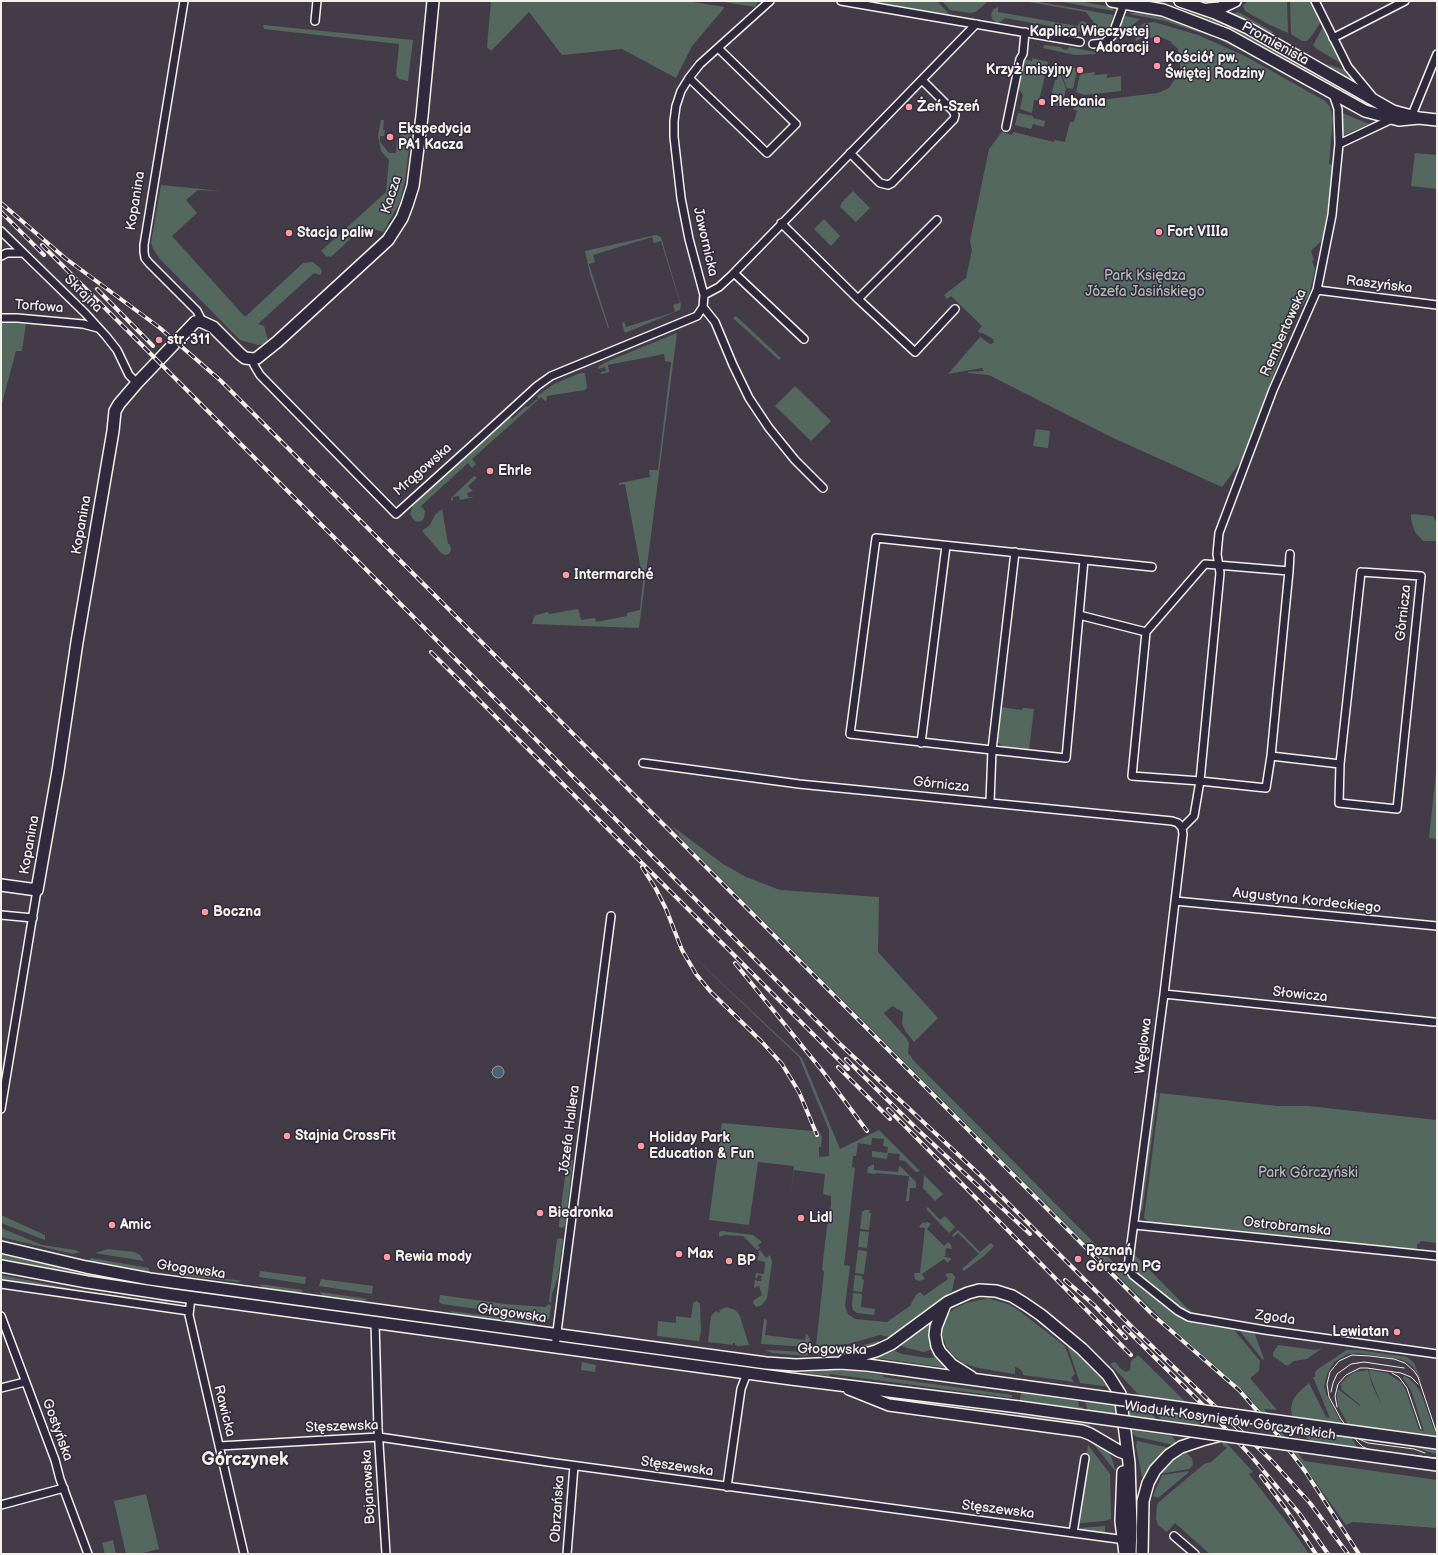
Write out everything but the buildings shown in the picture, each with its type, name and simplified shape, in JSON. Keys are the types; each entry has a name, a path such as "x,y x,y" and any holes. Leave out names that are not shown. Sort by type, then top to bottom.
{"main road":[{"name":"Kacza","path":"252,359 261,356 272,347 357,270 388,240 402,218 408,205 413,186 422,116 433,1"},
{"name":"Promienista","path":"1112,1 1163,10 1235,38 1365,111 1392,119 1407,120 1416,116"},
{"name":"Promienista","path":"1180,1 1205,9 1252,30 1397,112 1437,120"},
{"path":"1163,10 1220,8 1235,1"},
{"path":"200,321 213,327 244,358 252,359"},
{"name":"Kopanina","path":"37,890 58,771 77,642 108,462 115,411 137,382 191,326 200,321"},
{"path":"1,885 37,890"},
{"name":"Głogowska","path":"1,1247 86,1267 150,1279 556,1335 766,1363 868,1365 1022,1386"},
{"name":"Głogowska","path":"1,1266 87,1282 191,1297 747,1373 1019,1407"},
{"path":"825,1363 855,1357 884,1348 898,1340 946,1304 960,1296 974,1291 990,1290 1003,1293 1025,1304 1070,1339 1108,1375 1122,1398 1131,1495 1127,1540 1124,1554"},
{"path":"946,1304 939,1316 936,1327 938,1348 947,1360 958,1370 981,1381"},
{"path":"839,1385 878,1402 889,1405 1082,1431 1127,1454"},
{"name":"Wiadukt Kosynierów Górczyńskich","path":"1022,1386 1437,1442"},
{"name":"Wiadukt Kosynierów Górczyńskich","path":"1019,1407 1437,1466"},
{"path":"1142,1550 1142,1515 1144,1495 1150,1478 1155,1470 1169,1455 1181,1447 1222,1435"},
{"path":"1127,1540 1130,1554"}],"street":[{"name":"Kopanina","path":"184,1 144,252 145,258 149,263 197,311 200,321"},
{"path":"315,21 317,1"},
{"name":"Jawornicka","path":"703,307 704,295 686,225 679,185 674,137 676,106 681,91 700,64 770,1"},
{"path":"840,1 1080,42"},
{"name":"Promienista","path":"1315,1 1350,71 1376,101"},
{"path":"1333,38 1405,1"},
{"path":"1093,44 1104,42 1112,36 1124,3"},
{"path":"704,295 719,287 734,273 976,24"},
{"path":"1006,127 1020,59 1023,54 1025,32"},
{"path":"689,78 767,154 796,124 718,48"},
{"path":"1416,116 1437,54"},
{"path":"850,153 880,183 892,183 954,119 955,115 953,111 922,80"},
{"name":"Rembertowska","path":"1219,564 1217,554 1219,533 1222,524 1271,395 1317,290 1332,215 1340,144 1339,114 1333,94"},
{"path":"1340,144 1392,119"},
{"path":"858,299 937,220"},
{"path":"781,224 915,352 955,309"},
{"name":"Skrajna","path":"1,231 85,313 117,350 129,375 137,382"},
{"path":"1,256 6,253 23,253"},
{"path":"734,273 804,339"},
{"name":"Raszyńska","path":"1317,290 1437,305"},
{"path":"703,307 715,322 749,398 769,428 795,460 823,488"},
{"name":"Mrągowska","path":"252,359 260,375 396,514 537,386 551,376 696,316 703,307"},
{"name":"Torfowa","path":"1,318 83,324 98,328"},
{"path":"1084,560 1066,758 850,734 876,538 1152,567"},
{"path":"921,743 946,546"},
{"path":"990,802 992,750 1015,552"},
{"path":"1289,571 1205,564 1146,632 1132,776 1266,788 1271,756 1289,571 1290,554"},
{"path":"1182,828 1194,816 1200,781 1220,573 1219,564"},
{"name":"Górnicza","path":"1361,572 1420,576 1397,809 1339,803 1340,764 1361,572"},
{"path":"1079,615 1146,632"},
{"path":"1271,756 1340,764"},
{"name":"Górnicza","path":"643,763 799,784 1172,820 1178,823 1182,828"},
{"name":"Węglowa","path":"1128,1267 1135,1225 1164,994 1183,834 1182,828"},
{"name":"Kopanina","path":"1,1109 37,890"},
{"name":"Augustyna Kordeckiego","path":"1175,901 1437,926"},
{"path":"1,915 32,918"},
{"name":"Józefa Hallera","path":"555,1347 610,916"},
{"name":"Słowicza","path":"1164,994 1434,1022"},
{"name":"Ostrobramska","path":"1135,1225 1437,1256"},
{"name":"Zgoda","path":"1128,1267 1133,1275 1178,1311 1189,1317 1265,1330 1437,1354"},
{"path":"1,1284 189,1311"},
{"name":"Rawicka","path":"191,1297 189,1311 204,1383 244,1554"},
{"name":"Gostyńska","path":"1,1316 55,1460 88,1554"},
{"name":"Bojanowska","path":"375,1322 379,1437 386,1554"},
{"path":"727,1487 741,1389 747,1373"},
{"path":"1,1388 25,1382"},
{"name":"Stęszewska","path":"219,1446 379,1437 574,1466 1127,1540"},
{"path":"1073,1533 1085,1458"},
{"name":"Obrzańska","path":"567,1554 574,1466"},
{"path":"1,1505 64,1488"},
{"path":"1174,1536 1195,1554"}],"green space":[{"path":"491,1 686,1 725,7 692,46 676,78 622,49 562,55 529,12 491,51 487,47"},
{"path":"717,1 758,1 755,7"},
{"path":"870,1 937,1 950,15"},
{"path":"942,1 988,1 976,12 970,13 950,10"},
{"path":"1024,1 1034,1 1113,15 1109,31 1105,36 1098,36 1095,24 1086,12"},
{"path":"1057,1 1078,1 1112,7 1114,11"},
{"path":"1248,1 1287,1 1288,33 1245,11 1243,6"},
{"path":"1290,1 1311,1 1321,22 1307,41 1302,41 1291,34"},
{"path":"998,7 998,12 1077,26 1082,21 1089,26 1090,30 1088,35 1081,37 1085,34 1083,32 1005,18 999,23 996,23 992,19 991,14 994,9"},
{"path":"1179,11 1204,14 1221,20 1219,26"},
{"path":"1138,12 1185,23 1215,34 1213,37 1165,21 1129,14"},
{"path":"1238,12 1273,32 1272,34 1231,15"},
{"path":"1125,16 1140,19 1119,36 1118,32 1120,25"},
{"name":"Park Księdza Józefa Jasińskiego","path":"1154,22 1198,35 1245,56 1325,101 1330,107 1333,117 1329,164 1333,165 1328,206 1323,241 1311,251 1315,269 1309,295 1295,316 1242,460 1222,487 1111,437 989,375 968,373 984,371 982,368 948,374 980,337 990,344 994,343 993,339 978,331 982,326 951,296 947,299 944,295 966,278 972,250 970,241 989,149 1002,132 1012,135 1013,132 1054,142 1055,140 1065,142 1070,122 1074,122 1077,111 1073,109 1075,103 1158,93 1169,88 1175,79 1177,80 1180,75 1180,60 1182,61 1177,48 1170,42 1172,42 1160,37 1148,38 1147,35 1136,41 1135,33 1138,27 1145,23"},
{"path":"1228,23 1378,107 1376,110 1356,102 1255,44 1225,29"},
{"path":"263,25 413,40 408,81 399,79 396,75 399,44 264,29"},
{"path":"1323,27 1333,43 1342,64 1313,45"},
{"path":"1222,37 1317,89 1314,91 1220,40"},
{"path":"1044,45 1061,47 1062,49 1067,50 1069,47 1095,52 1096,54 1075,55 1043,48"},
{"path":"1032,58 1048,62 1039,101 1034,100 1032,113 1020,109 1023,95 1018,88 1024,59 1032,61"},
{"path":"1327,64 1345,70 1353,81 1339,74"},
{"path":"1061,65 1083,70 1077,71 1073,89 1067,88 1060,70"},
{"path":"1059,71 1066,88 1062,107 1049,104 1055,80 1057,80"},
{"path":"1095,72 1094,75 1109,74 1107,75 1107,78 1121,76 1121,91 1084,95 1076,92 1080,74"},
{"path":"1018,113 1033,116 1033,118 1045,121 1044,127 1033,124 1031,129 1015,125"},
{"path":"1342,113 1369,124 1344,135 1342,133"},
{"path":"381,120 384,120 383,130 385,130 384,136 380,136 380,142 389,153 396,153 397,139 400,139 402,128 400,124 407,125 411,133 405,180 400,202 383,232 364,226 331,257 327,257 321,251 386,192 389,160 381,151 378,135"},
{"path":"1415,153 1437,155 1437,189 1411,186"},
{"path":"161,185 221,191 198,190 186,200 197,213 172,236 245,317 303,263 313,262 321,269 322,272 320,275 314,273 258,324 264,326 268,340 263,344 258,345 240,340 160,259 153,249 151,243"},
{"path":"853,191 870,208 856,222 840,207 842,202"},
{"path":"824,219 840,236 831,246 814,229"},
{"path":"656,235 661,237 681,305 680,310 625,333 622,324 624,321 626,327 675,312 673,305 680,303 661,241 654,243 652,237 593,255 595,262 589,264 608,328 590,274 585,251"},
{"path":"736,316 781,358 779,360 733,318"},
{"path":"1,322 26,324 22,351 16,351 1,407"},
{"path":"677,333 639,628 532,624 536,615 548,612 549,614 578,609 581,620 595,618 596,622 627,616 627,613 640,610 643,581 625,484 619,485 619,483 650,477 649,470 658,470 671,362 665,361 664,354 608,365 609,372 601,374 601,372 606,371 605,367 598,369 598,367 606,362"},
{"path":"580,373 585,373 587,388 585,390 547,396 546,402 541,397 539,399 537,396 554,384"},
{"path":"795,386 831,421 811,441 775,406"},
{"path":"537,399 538,400 472,459 476,464 472,468 468,463 421,506 425,511 422,521 417,522 414,520 410,514 413,505 510,416 512,419 526,406 528,407"},
{"path":"1036,429 1050,431 1048,448 1033,446"},
{"path":"474,476 477,478 468,486 473,491 467,493 468,497 474,497 460,500 459,496 453,497 453,501 451,500 451,498"},
{"path":"442,509 448,544 450,544 451,550 449,554 445,555 441,553 422,531 430,525 435,515"},
{"path":"1411,514 1433,516 1437,524 1437,541 1423,541 1415,532 1411,520"},
{"path":"1000,707 1022,710 1023,708 1034,709 1029,750 1005,748 996,741"},
{"path":"1437,763 1437,839 1429,838"},
{"path":"672,826 723,864 746,877 780,890 879,897 878,952 938,1018 914,1042 902,1024 903,1012 892,1006 884,1013 907,1039 909,1043 908,1053 914,1061 1127,1276 1182,1318 1203,1325 1232,1329 1235,1331 1260,1361 1259,1371 1250,1378 1277,1410 1264,1409 1304,1461 1437,1480 1437,1528 1353,1522 1346,1525 1292,1449 1247,1395 1169,1326 1096,1254 683,840"},
{"path":"681,945 802,1058 840,1149 879,1130 920,1171 916,1172 905,1161 899,1160 900,1154 888,1153 887,1159 872,1157 872,1151 887,1153 888,1147 883,1146 884,1139 872,1138 871,1145 858,1143 856,1156 853,1156 852,1167 855,1168 844,1265 850,1266 845,1306 848,1314 855,1319 887,1322 910,1306 916,1295 920,1292 924,1296 948,1279 945,1274 952,1273 955,1277 952,1291 891,1336 880,1335 848,1344 816,1346 824,1272 822,1269 829,1210 831,1205 831,1196 823,1194 825,1174 794,1170 791,1195 794,1166 758,1162 749,1225 709,1220 722,1123 813,1131 815,1136 818,1135 816,1131 819,1131 822,1137 821,1147 819,1147 819,1157 829,1156 829,1130 799,1057"},
{"path":"1155,1092 1158,1093 1142,1213 1140,1206"},
{"name":"Park Górczyński","path":"1160,1093 1277,1106 1308,1106 1437,1120 1437,1243 1421,1241 1417,1245 1417,1250 1156,1225 1149,1222 1144,1218"},
{"path":"570,1159 573,1160 565,1226 562,1228 559,1227 559,1224 567,1161"},
{"path":"874,1164 874,1170 898,1172 899,1166 916,1182 916,1188 910,1188 909,1201 906,1201 909,1176 867,1173 868,1167"},
{"path":"924,1175 943,1194 935,1201 923,1188"},
{"path":"928,1207 940,1220 945,1216 955,1227 949,1233 926,1209"},
{"path":"865,1210 870,1210 869,1213 871,1213 869,1230 860,1229 862,1212"},
{"path":"1,1215 45,1235 45,1240 1,1223"},
{"path":"928,1222 931,1224 927,1229 944,1246 948,1242 951,1245 952,1249 946,1248 945,1257 951,1259 948,1263 944,1259 922,1274 925,1279 919,1281 915,1279 914,1273 920,1273 925,1228 919,1227 922,1223"},
{"path":"1,1228 42,1245 80,1252 73,1254 1,1237"},
{"path":"958,1230 980,1252 991,1243 994,1246 984,1256 964,1271 962,1269 979,1254 958,1233 953,1237 952,1235"},
{"path":"722,1231 753,1235 762,1242 758,1245 760,1248 757,1250 743,1236 725,1235 719,1237 719,1232"},
{"path":"860,1231 869,1232 867,1248 858,1247"},
{"path":"557,1239 563,1239 558,1277 552,1294 551,1303 549,1301"},
{"path":"108,1249 134,1252 140,1255 144,1261 95,1253"},
{"path":"760,1250 766,1258 770,1255 772,1262 767,1298 762,1305 756,1307 753,1303 754,1300 762,1295 759,1286 754,1288 755,1279 757,1281 761,1281 762,1276 758,1275 757,1278 755,1278 756,1273 764,1274 765,1262 757,1260 759,1254 758,1252"},
{"path":"858,1250 867,1251 864,1274 855,1273"},
{"path":"1,1254 118,1280 171,1287 170,1289 96,1278 1,1260"},
{"path":"1134,1254 1188,1309 1196,1315 1177,1306 1139,1275 1133,1267"},
{"path":"91,1258 149,1268 149,1272 91,1263"},
{"path":"260,1271 306,1277 305,1284 259,1277"},
{"path":"181,1273 243,1281 237,1282 180,1275"},
{"path":"1,1275 73,1289 140,1299 157,1301 165,1299 169,1300 165,1305 1,1281"},
{"path":"855,1275 862,1276 862,1279 864,1280 862,1292 853,1291"},
{"path":"321,1279 373,1286 372,1294 319,1286"},
{"path":"259,1284 303,1290 296,1294 265,1290"},
{"path":"178,1288 534,1337 534,1339 178,1290"},
{"path":"320,1292 368,1299 359,1303 323,1298"},
{"path":"853,1293 862,1294 861,1307 875,1309 874,1315 857,1313 853,1310"},
{"path":"440,1295 505,1304 545,1307 549,1304 551,1306 549,1319 442,1304 439,1302"},
{"path":"988,1298 1008,1304 1018,1310 1065,1346 1075,1374 1071,1378 1074,1382 1023,1375 1022,1371 1015,1367 1015,1374 978,1368 963,1363 953,1355 946,1346 943,1337 942,1328 947,1315 954,1309 966,1303"},
{"path":"697,1301 700,1304 701,1332 699,1341 657,1336 658,1321 676,1323 676,1316 691,1318 693,1303"},
{"path":"727,1307 735,1310 739,1314 749,1345 739,1346 735,1345 735,1343 733,1343 733,1345 708,1342 711,1316 715,1312 717,1311 718,1313 720,1312 719,1310"},
{"path":"450,1311 534,1322 536,1327 471,1318"},
{"path":"764,1318 767,1321 765,1335 805,1340 807,1334 810,1339 810,1347 761,1344"},
{"path":"931,1321 929,1335 933,1349 924,1352 900,1345"},
{"path":"1239,1330 1254,1332 1264,1359 1263,1360"},
{"path":"568,1341 725,1363 725,1365 568,1343"},
{"path":"878,1341 882,1343 855,1351 818,1355 816,1352 849,1349"},
{"path":"1067,1345 1097,1372 1110,1387 1080,1383"},
{"path":"1278,1345 1316,1350 1322,1348 1307,1359 1294,1361 1287,1366 1273,1356 1273,1353"},
{"path":"765,1350 809,1352 808,1355 805,1356 773,1353"},
{"path":"893,1350 902,1354 928,1358 938,1357 948,1368 877,1358"},
{"path":"1347,1350 1358,1350 1407,1357 1414,1363 1422,1382 1413,1367 1407,1362 1399,1359 1358,1353 1348,1354 1334,1362 1327,1374 1324,1386 1326,1394 1338,1417 1359,1450 1311,1442 1292,1416 1291,1408 1293,1400 1298,1393 1309,1383 1326,1417 1330,1418 1313,1377 1315,1377 1315,1372 1318,1369"},
{"path":"1138,1355 1222,1438 1253,1472 1249,1474 1309,1554 1210,1554 1175,1523 1167,1532 1158,1525 1156,1519 1157,1505 1159,1502 1204,1464 1211,1462 1227,1448 1225,1446 1224,1447 1220,1440 1215,1443 1196,1425 1163,1421 1110,1364 1115,1362 1126,1372 1130,1370 1131,1361"},
{"path":"582,1362 596,1365 595,1372 581,1370"},
{"path":"829,1370 856,1371 883,1375 883,1377 1012,1395 1012,1398 830,1374 829,1376 803,1373"},
{"path":"1368,1370 1372,1385 1382,1406 1369,1370 1387,1373 1401,1382 1406,1391 1419,1430 1424,1431 1411,1390 1403,1378 1404,1376 1416,1385 1421,1393 1437,1438 1437,1450 1435,1454 1414,1447 1368,1441 1360,1438 1350,1428 1338,1406 1338,1389 1360,1406 1341,1389 1342,1386 1340,1385 1346,1378 1355,1372"},
{"path":"1021,1393 1078,1401 1079,1407 1082,1407 1083,1409 1020,1400"},
{"path":"1085,1402 1117,1406 1118,1414 1088,1410"},
{"path":"1130,1408 1149,1411 1157,1420 1130,1416"},
{"path":"1018,1414 1089,1424 1091,1427 1090,1429 1018,1418"},
{"path":"1132,1430 1172,1436 1177,1443 1174,1445 1137,1437 1132,1433"},
{"path":"1094,1440 1111,1456 1116,1472 1092,1442"},
{"path":"1137,1441 1184,1451 1192,1458 1193,1465 1189,1469 1142,1477 1136,1446"},
{"path":"1088,1445 1110,1474 1111,1519 1081,1523 1077,1522"},
{"path":"1189,1471 1158,1498 1153,1496 1162,1475"},
{"path":"146,1494 159,1549 139,1554 126,1554 114,1501"},
{"path":"1105,1526 1105,1534 1083,1531 1079,1528"},
{"path":"113,1540 116,1554 105,1554 102,1543"}],"water":[{"path":"496,1066 500,1066 504,1072 500,1078 496,1078 492,1074 492,1070"}],"tram line":[{"path":"1437,1434 1418,1377 1405,1363 1394,1359 1352,1355 1339,1361 1330,1372 1327,1384 1329,1397 1341,1419 1363,1447 1373,1451 1437,1458"},
{"path":"1331,1392 1337,1374 1351,1364 1364,1362 1404,1368"},
{"path":"1337,1407 1335,1396 1338,1384 1346,1375 1360,1368 1401,1373 1411,1377 1418,1384"},
{"path":"1392,1373 1399,1377 1407,1388 1421,1429"},
{"path":"1359,1439 1368,1443 1414,1449 1425,1453"}],"railway":[{"path":"1,203 65,258 160,328 220,380 1152,1314 1239,1390 1273,1429 1305,1471 1359,1554"},
{"path":"1,212 44,255"},
{"path":"42,245 840,1044 980,1175 1133,1328 1272,1461 1310,1503 1348,1554"},
{"path":"97,289 153,346"},
{"path":"431,652 848,1069"},
{"path":"642,867 656,889 666,909 682,950 696,974 710,991 782,1064 799,1092 817,1135"},
{"path":"735,963 824,1073 867,1131"},
{"path":"846,1059 917,1129 1030,1234"},
{"path":"838,1067 890,1119"},
{"path":"888,1109 1131,1355"},
{"path":"1065,1280 1094,1305 1126,1338"},
{"path":"1124,1327 1212,1414 1251,1456 1299,1513 1328,1554"},
{"path":"1196,1407 1206,1417"},
{"path":"1261,1476 1316,1554"}],"place":[{"name":"Kaplica Wieczystej Adoracji","path":"1157,40"},
{"name":"Kościół pw. Świętej Rodziny","path":"1157,66"},
{"name":"Krzyż misyjny","path":"1080,70"},
{"name":"Plebania","path":"1042,102"},
{"name":"Żeń-Szeń","path":"909,107"},
{"name":"Ekspedycja PA1 Kacza","path":"390,137"},
{"name":"Fort VIIIa","path":"1159,232"},
{"name":"Stacja paliw","path":"289,233"},
{"name":"str. 311","path":"159,340"},
{"name":"Ehrle","path":"490,471"},
{"name":"Intermarché","path":"566,575"},
{"name":"Boczna","path":"205,912"},
{"name":"Stajnia CrossFit","path":"287,1136"},
{"name":"Holiday Park Education & Fun","path":"641,1146"},
{"name":"Biedronka","path":"540,1213"},
{"name":"Lidl","path":"801,1218"},
{"name":"Amic","path":"112,1225"},
{"name":"Max","path":"679,1254"},
{"name":"Rewia mody","path":"387,1257"},
{"name":"Poznań Górczyn PG","path":"1078,1259"},
{"name":"BP","path":"729,1261"},
{"name":"Lewiatan","path":"1397,1332"}],"district":[{"name":"Górczynek","path":"245,1460"}]}
